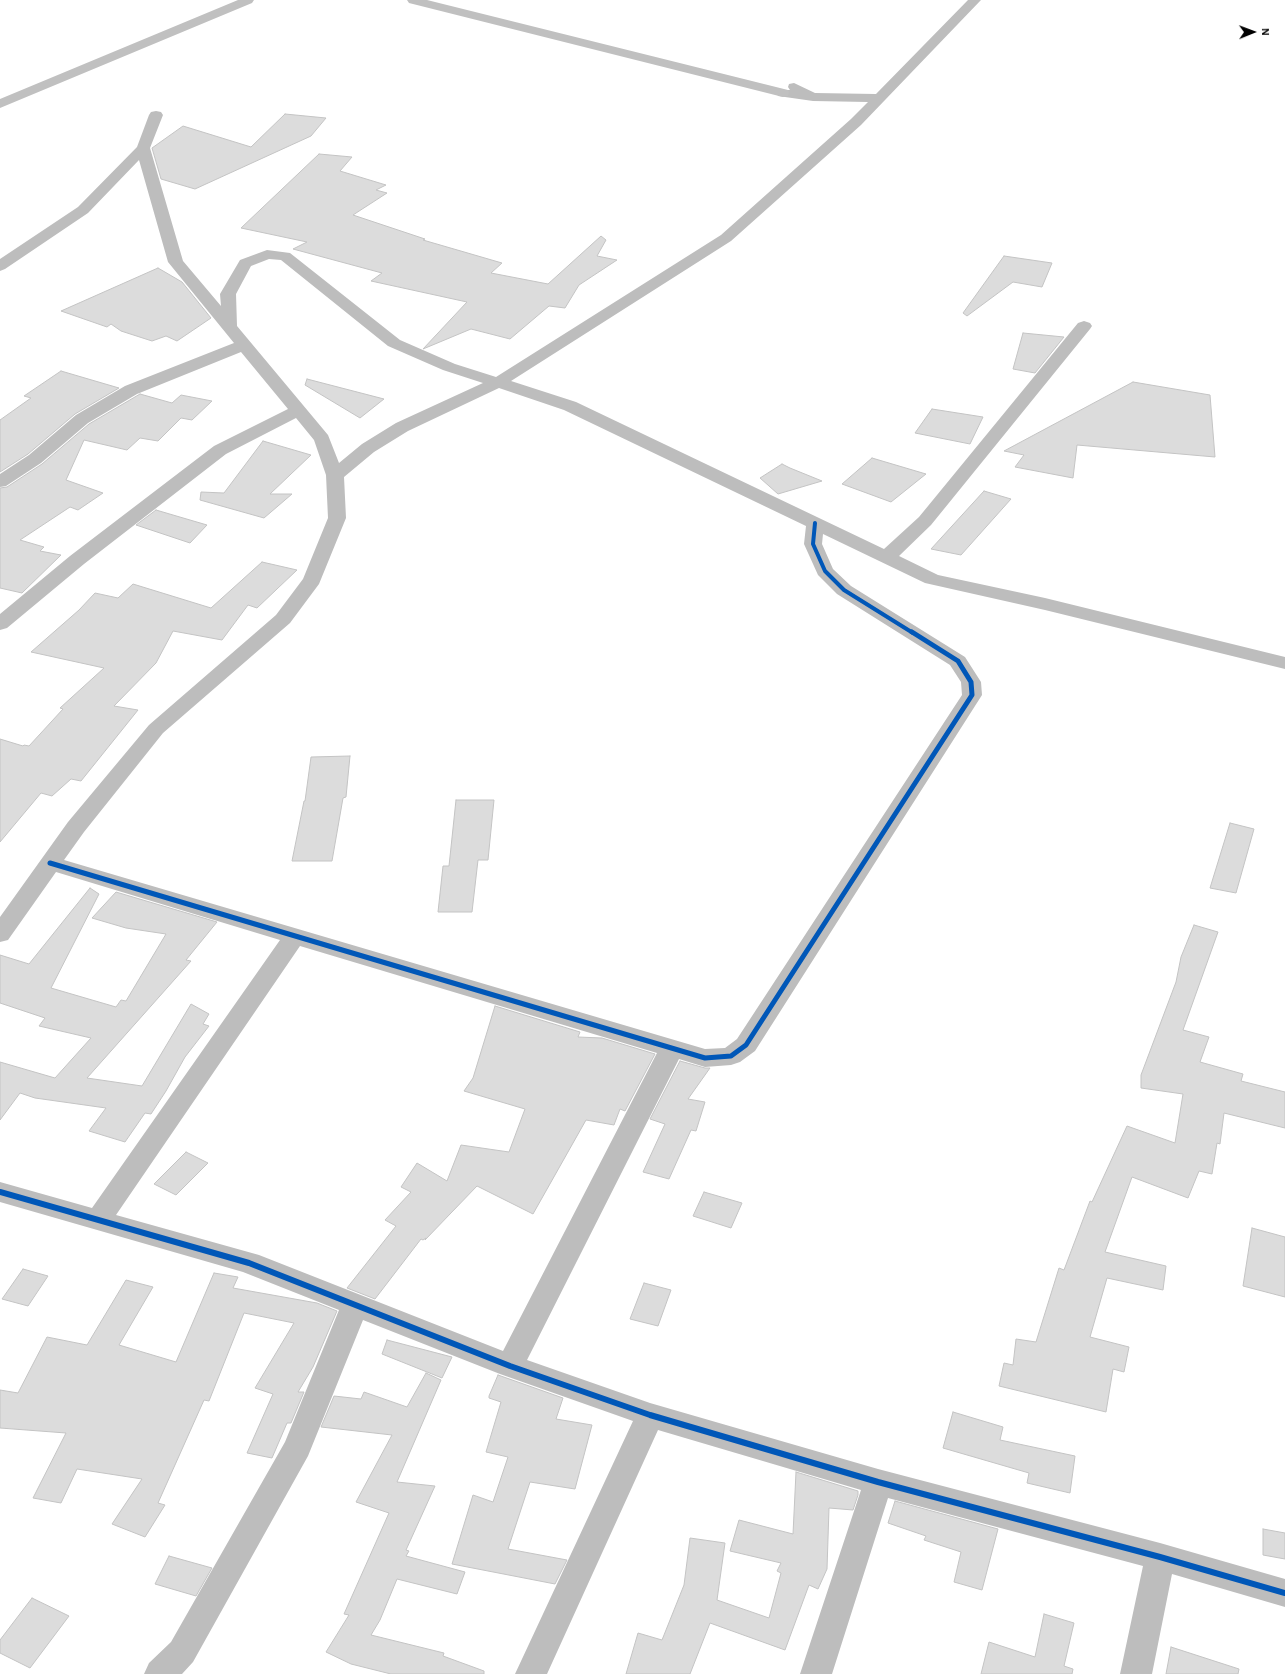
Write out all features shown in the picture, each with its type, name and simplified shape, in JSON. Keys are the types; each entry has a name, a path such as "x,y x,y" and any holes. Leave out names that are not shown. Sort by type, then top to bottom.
{"street":[{"path":"0,94 226,0"},
{"path":"0,104 248,0"},
{"path":"413,0 789,90"},
{"path":"449,0 814,97 879,98"},
{"path":"335,475 368,448 402,427 497,383 726,238 856,122 975,0"},
{"path":"0,266 83,210 143,148 156,115"},
{"path":"0,934 76,827 156,728 283,619 312,580 337,518 335,475 322,439 176,262 143,148"},
{"path":"229,327 228,294 245,263 267,254 285,256 394,342 449,367 570,406 932,579 1046,604 1285,663"},
{"path":"887,557 925,521 1084,326"},
{"path":"0,482 35,459 82,419 131,390 244,345"},
{"path":"0,624 77,560 220,450 298,410"},
{"path":"50,863 705,1058 731,1056 746,1045 972,695 971,682 958,661 844,590 825,571 813,544 816,523"},
{"path":"98,1220 294,936"},
{"path":"510,1366 672,1048"},
{"path":"0,1192 249,1263 510,1366 650,1415 878,1482 1160,1557 1285,1593"},
{"path":"160,1674 182,1652 298,1447 355,1305"},
{"path":"531,1674 650,1415"},
{"path":"816,1674 878,1482"},
{"path":"1136,1674 1160,1557"}],"building":[{"path":"285,114 326,118 311,136 195,189 161,179 152,148 183,126 251,147"},
{"path":"319,154 352,157 340,171 386,185 376,190 387,193 353,215 425,239 423,240 502,263 491,273 548,284 601,236 606,240 597,256 617,260 579,285 565,308 549,306 510,339 471,329 423,349 467,302 371,281 382,273 293,249 307,242 241,228"},
{"path":"1004,256 1052,263 1042,287 1013,282 967,316 963,313"},
{"path":"158,268 182,282 211,318 177,341 166,336 152,341 121,331 111,324 107,327 61,311"},
{"path":"1023,333 1064,337 1035,373 1013,369"},
{"path":"61,371 119,388 75,414 28,454 0,472 0,420 31,398 24,396"},
{"path":"307,379 384,399 360,418 305,385"},
{"path":"1133,382 1210,395 1215,457 1077,445 1073,478 1015,467 1024,455 1004,451"},
{"path":"140,394 172,403 181,395 212,401 192,420 181,418 158,441 140,438 127,450 84,440 66,480 103,493 78,510 70,507 20,540 44,547 40,551 61,555 22,593 0,588 0,488 7,487 42,464 89,424"},
{"path":"932,409 983,417 970,444 915,433"},
{"path":"263,441 311,455 270,494 292,494 264,518 200,500 201,492 224,493"},
{"path":"872,458 926,474 891,502 842,484"},
{"path":"782,464 822,481 778,494 760,478"},
{"path":"984,491 1011,499 961,555 931,549"},
{"path":"156,510 207,525 190,543 136,525"},
{"path":"262,562 297,570 257,608 248,605 222,640 173,631 156,663 114,706 138,710 81,781 71,779 52,796 41,793 0,842 0,739 23,746 29,746 63,709 60,708 104,668 31,652 79,610 95,593 118,598 133,584 211,608"},
{"path":"350,756 346,797 343,798 332,861 292,861 305,801 311,757"},
{"path":"456,800 494,800 488,860 478,860 472,912 438,912 443,866 449,866"},
{"path":"1230,823 1254,829 1236,893 1210,888"},
{"path":"90,888 99,894 51,988 116,1007 121,1000 126,1001 166,934 126,928 92,918 116,892 217,922 186,960 191,961 87,1078 142,1086 191,1004 209,1014 203,1024 209,1026 185,1057 151,1114 145,1113 125,1142 89,1131 106,1108 35,1098 20,1093 0,1120 0,1062 55,1078 91,1038 39,1026 45,1018 0,1003 0,955 29,964"},
{"path":"1194,925 1218,932 1183,1030 1209,1037 1200,1062 1243,1074 1241,1081 1285,1092 1285,1128 1224,1113 1220,1144 1217,1143 1212,1174 1199,1171 1188,1198 1132,1177 1105,1252 1166,1266 1163,1290 1107,1278 1090,1337 1129,1347 1124,1372 1113,1369 1106,1412 999,1386 1004,1363 1013,1365 1016,1339 1036,1342 1059,1268 1064,1270 1090,1201 1092,1202 1127,1126 1175,1143 1183,1094 1141,1088 1141,1075 1176,982 1181,957"},
{"path":"495,1006 580,1032 578,1037 602,1038 655,1054 625,1111 620,1109 614,1125 586,1120 533,1214 477,1186 425,1240 426,1238 423,1240 421,1239 375,1299 347,1288 396,1226 385,1220 411,1192 401,1187 417,1163 447,1181 461,1145 509,1152 525,1109 464,1091 473,1078"},
{"path":"680,1061 710,1068 688,1099 705,1102 696,1131 691,1130 669,1179 643,1172 665,1124 650,1119"},
{"path":"186,1152 208,1163 176,1195 154,1184"},
{"path":"704,1192 742,1203 731,1228 693,1216"},
{"path":"1252,1228 1285,1237 1285,1297 1243,1286"},
{"path":"23,1269 48,1276 28,1306 2,1299"},
{"path":"214,1273 238,1277 233,1288 317,1303 337,1311 313,1367 298,1392 304,1392 291,1423 287,1423 272,1458 247,1453 273,1394 255,1388 294,1323 244,1313 209,1401 204,1400 158,1503 165,1505 145,1537 112,1524 142,1479 77,1469 61,1503 33,1498 66,1433 0,1428 0,1390 18,1393 47,1337 87,1345 126,1280 153,1287 119,1345 176,1362"},
{"path":"644,1283 671,1290 658,1326 630,1319"},
{"path":"387,1340 452,1357 442,1378 382,1354"},
{"path":"426,1373 441,1380 397,1482 435,1486 406,1550 409,1551 406,1556 465,1572 457,1594 397,1579 380,1620 371,1635 444,1653 443,1656 484,1671 484,1674 391,1674 351,1664 326,1652 349,1615 344,1614 389,1513 356,1502 392,1435 321,1427 334,1396 361,1399 364,1392 407,1407"},
{"path":"498,1375 563,1398 556,1419 592,1425 575,1489 530,1482 508,1549 567,1560 555,1584 452,1564 473,1495 493,1502 508,1457 486,1452 501,1402 489,1398"},
{"path":"953,1412 1003,1427 1000,1440 1075,1456 1070,1493 1027,1483 1029,1473 943,1448"},
{"path":"796,1472 858,1491 858,1495 853,1510 829,1508 827,1569 818,1589 809,1585 785,1650 710,1623 690,1674 626,1674 638,1633 662,1640 684,1585 690,1538 725,1543 717,1600 769,1618 781,1573 777,1571 781,1563 730,1551 739,1520 793,1534"},
{"path":"895,1501 998,1529 982,1590 954,1582 961,1552 924,1540 926,1536 888,1523"},
{"path":"1263,1529 1285,1533 1285,1559 1263,1555"},
{"path":"169,1556 212,1568 196,1596 155,1584"},
{"path":"32,1598 69,1616 30,1668 0,1653 0,1640"},
{"path":"1044,1614 1074,1623 1064,1666 1073,1669 1072,1674 981,1674 989,1642 1035,1657"},
{"path":"1171,1647 1239,1669 1238,1674 1166,1674"}],"cycle path":[{"path":"50,863 705,1058 731,1056 746,1045 972,695 971,682 958,661 844,590 825,571 813,544 815,523"},
{"path":"0,1192 249,1263 510,1366 650,1415 878,1482 1160,1557 1285,1593"}]}
